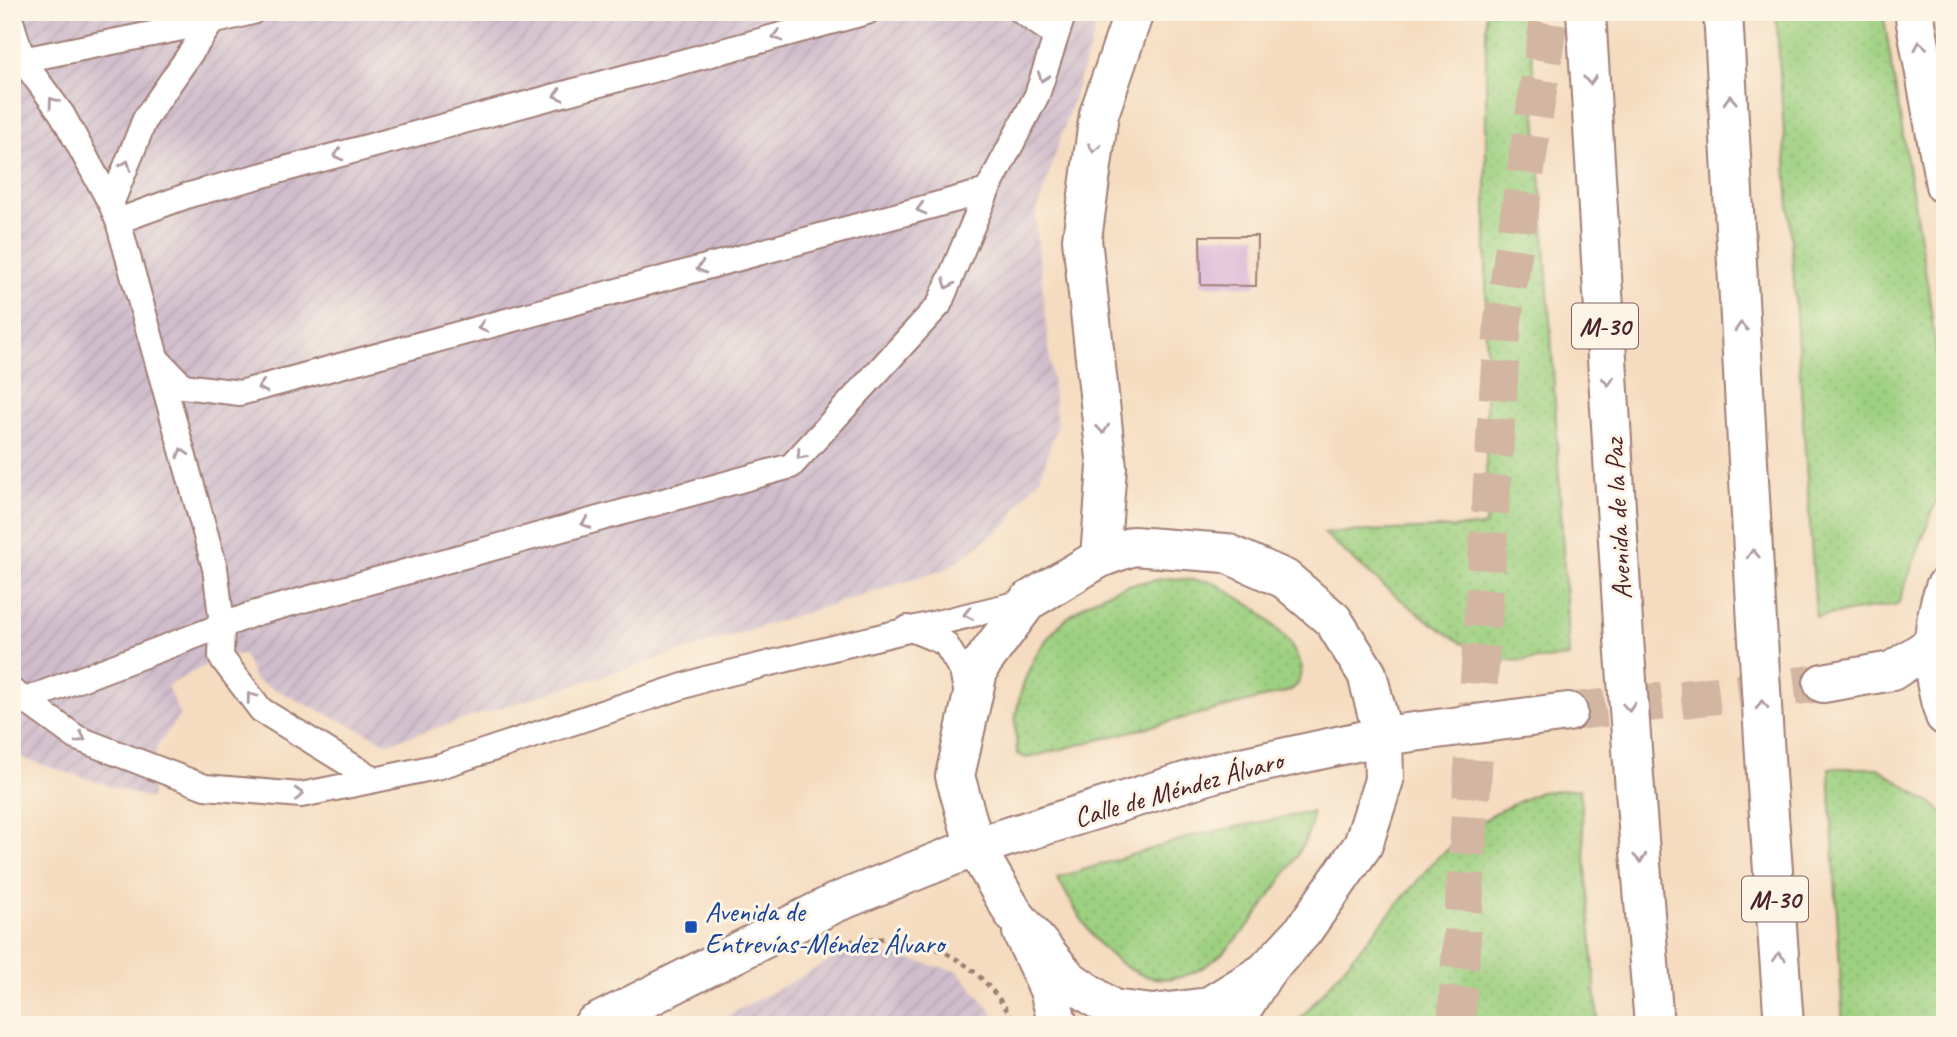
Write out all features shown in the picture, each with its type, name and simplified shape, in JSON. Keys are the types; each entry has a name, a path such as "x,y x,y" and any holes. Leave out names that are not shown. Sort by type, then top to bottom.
{"main road":[{"path":"1100,558 1107,467 1082,239 1099,114 1134,12"},
{"name":"Avenida de la Paz","path":"1586,12 1624,639 1654,1025"},
{"name":"M-30","path":"1723,12 1766,773 1784,1025"},
{"path":"1914,12 1945,185"},
{"path":"1058,1025 1049,990 1014,914 975,846 955,776 979,667 1028,601 1100,558 1133,546 1226,553 1284,579 1333,620 1367,674 1383,736 1384,780 1363,845 1303,931 1265,972 1232,1025"},
{"path":"1942,703 1940,599 1945,587"},
{"path":"1824,683 1892,671 1939,644"},
{"path":"1892,671 1942,703"},
{"name":"Calle de Méndez Álvaro","path":"593,1025 835,903 975,846 1214,773 1383,736 1568,712"},
{"path":"1014,914 1068,979 1119,1017 1208,1007 1265,972"}],"lane":[{"path":"17,61 211,17 252,12"},
{"path":"114,212 190,195 867,12"},
{"path":"19,696 256,613 791,466 939,305 987,191 1037,95 1060,23 1022,12"},
{"path":"114,212 145,119 211,17"},
{"path":"12,24 17,61 62,114 114,212 215,568 222,624 222,657 261,710 375,780"},
{"path":"155,356 183,386 240,393 987,191"},
{"path":"19,696 77,738 205,787 301,795 440,766 705,678 1028,601"},
{"path":"908,628 945,643 962,671 969,706"}],"path":[{"path":"835,903 853,943 888,938 954,955 982,978 1016,1025"}],"shaded area":[{"path":"12,12 1101,12 1035,218 1057,426 1040,478 1019,503 1009,523 946,569 388,743 255,680 243,654 221,657 167,686 180,715 156,748 151,799 12,755"},
{"path":"850,950 958,971 1003,1025 711,1025"}],"green space":[{"path":"1486,12 1529,12 1569,657 1504,660 1462,643 1410,607 1324,533 1486,526"},
{"path":"1776,12 1883,12 1928,288 1945,418 1944,480 1898,604 1816,617"},
{"path":"1169,578 1213,582 1258,610 1289,641 1302,667 1298,684 1290,691 1027,758 1017,754 1015,721 1021,694 1027,673 1048,638 1078,610 1116,589"},
{"path":"1829,768 1878,768 1945,815 1945,1025 1843,1025"},
{"path":"1580,789 1598,1025 1295,1025 1436,859 1494,813 1540,792"},
{"path":"1312,812 1309,832 1298,854 1238,938 1219,957 1197,971 1175,978 1151,977 1126,967 1100,945 1057,878 1196,835"}],"building":[{"path":"1200,236 1257,236 1256,286 1201,285"}],"tunnel":[{"path":"1456,1025 1503,320 1550,12"},
{"path":"1568,712 1823,683"}],"place":[{"name":"Avenida de Entrevías-Méndez Álvaro","path":"691,927"}]}
